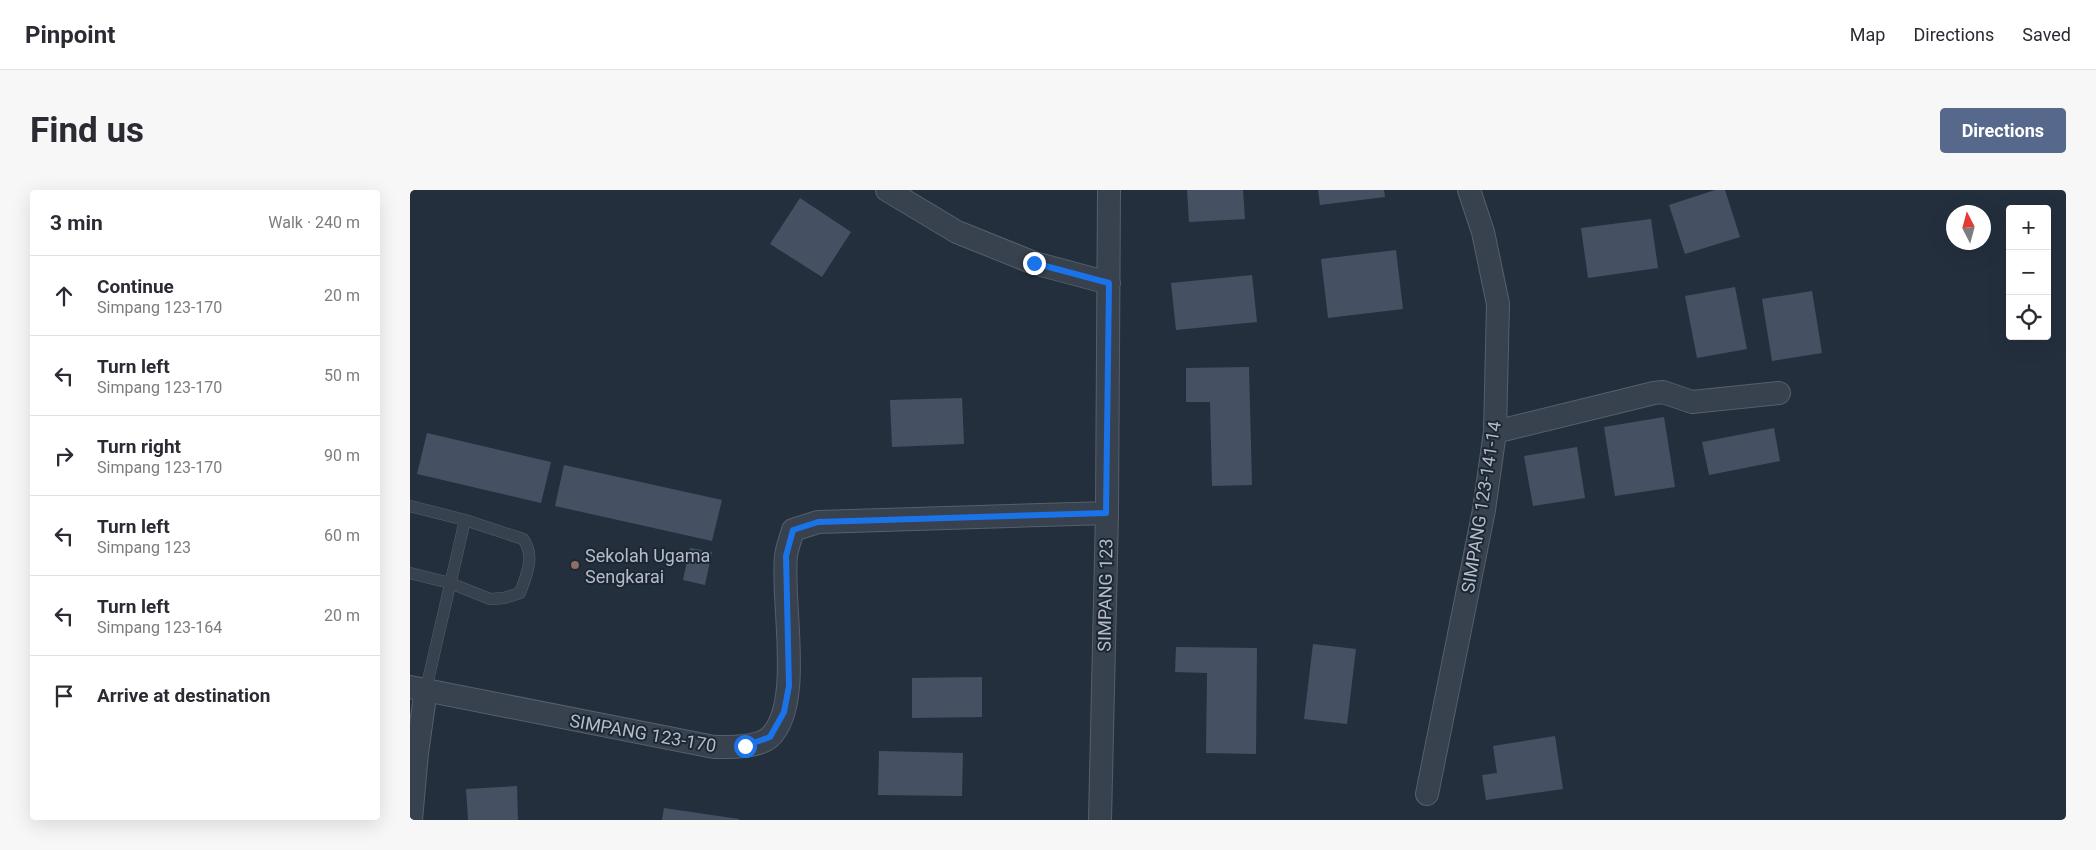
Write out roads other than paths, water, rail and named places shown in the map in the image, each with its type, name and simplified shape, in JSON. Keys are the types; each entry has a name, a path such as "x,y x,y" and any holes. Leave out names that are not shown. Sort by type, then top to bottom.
{"street":[{"path":"887,190 957,232 1034,263 1109,283"},
{"name":"SIMPANG 123","path":"1100,820 1106,513 1109,190"},
{"name":"SIMPANG 123-141-14","path":"1427,794 1484,510 1495,432 1498,304 1483,232 1469,190"},
{"path":"1495,432 1654,393 1663,392 1692,402 1779,393"},
{"name":"SIMPANG 123-170","path":"418,688 562,719 714,747 745,746 770,737 784,712 789,686 786,556 793,530 818,522 1106,513"},
{"path":"411,820 417,753 418,688"}],"lane":[{"path":"410,506 465,520 523,539 528,545 530,557 527,574 520,593 504,598 490,599 450,583 410,573"},
{"path":"418,688 450,583 465,520"}],"place":[{"name":"Sekolah Ugama Sengkarai","path":"575,565"}]}
